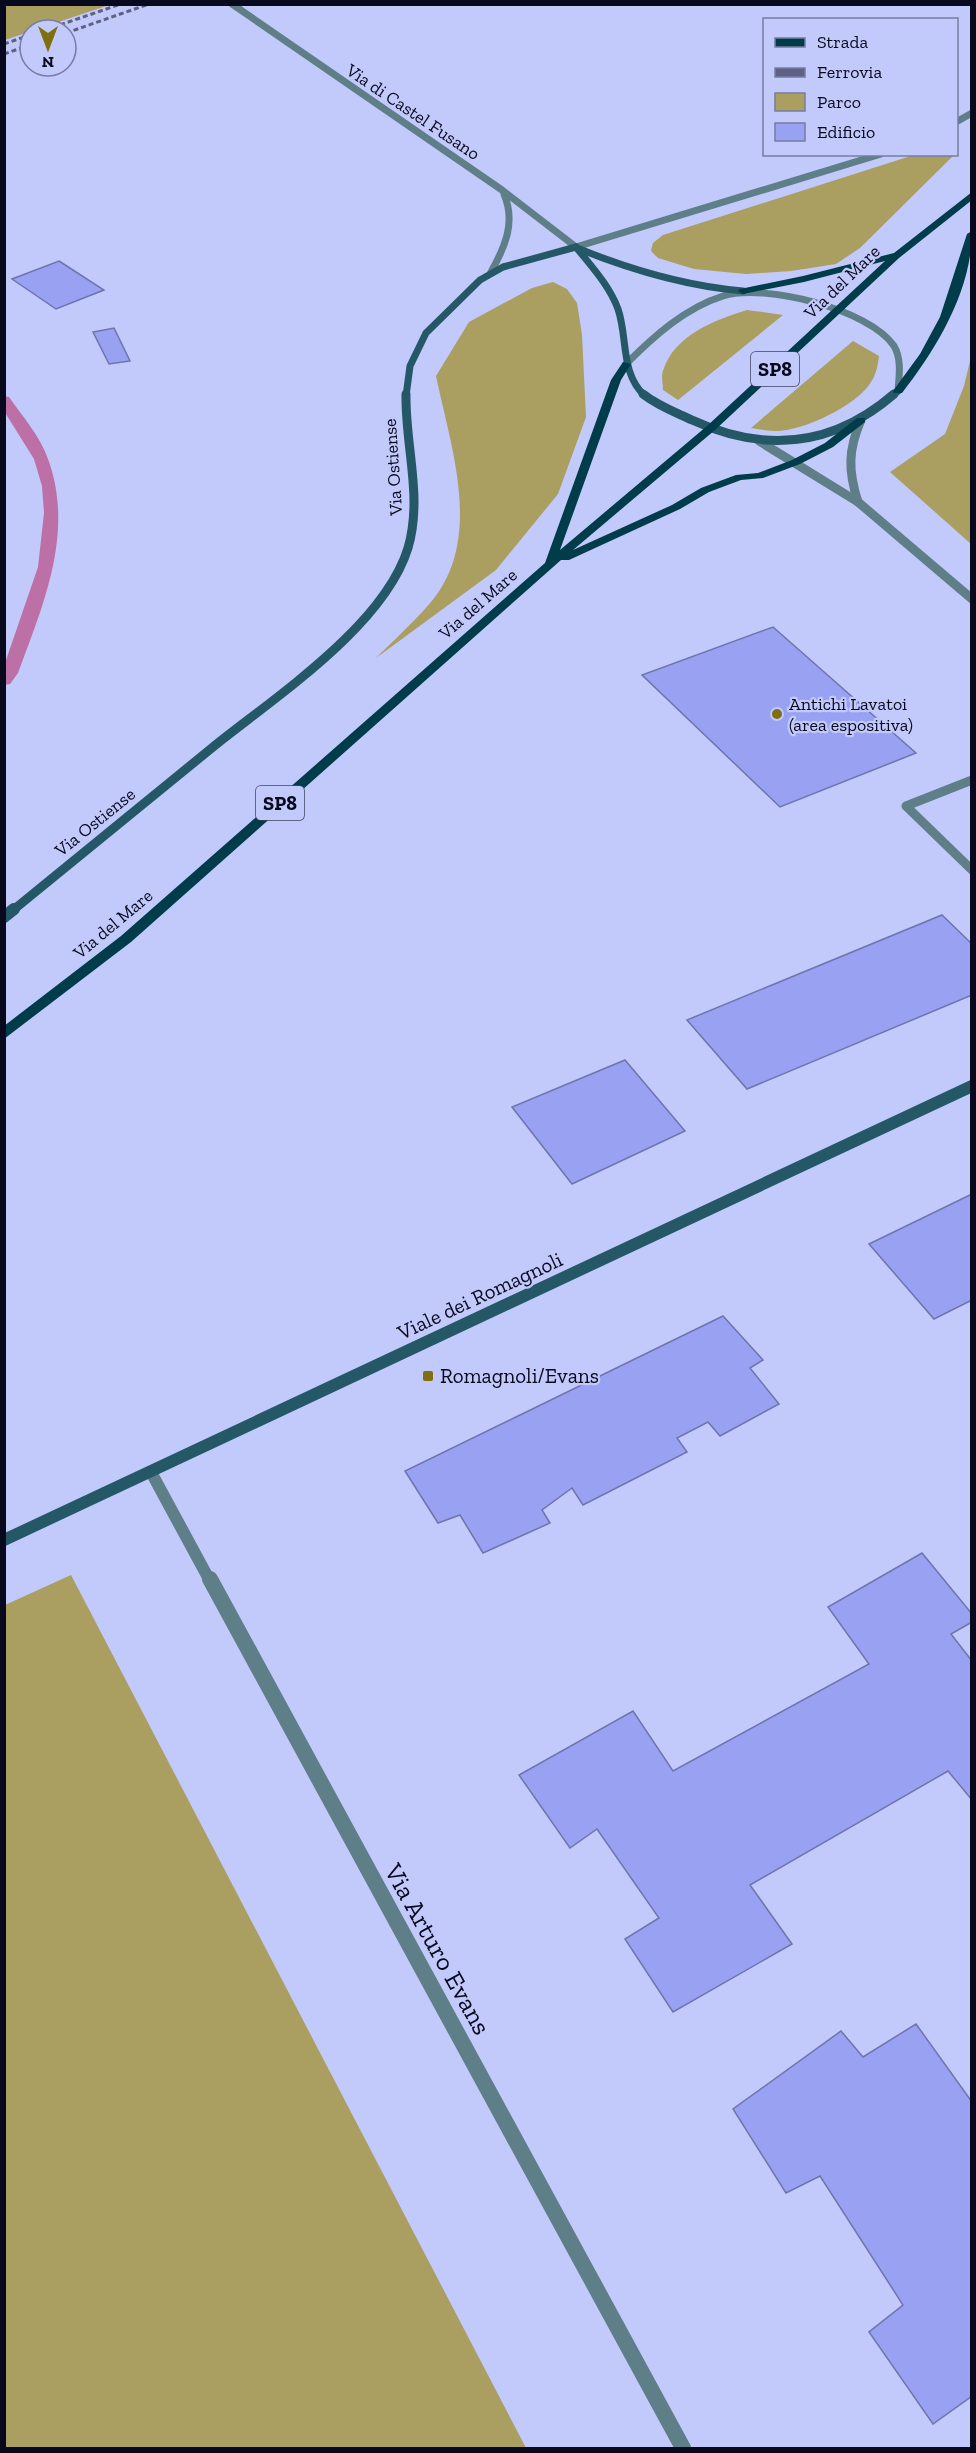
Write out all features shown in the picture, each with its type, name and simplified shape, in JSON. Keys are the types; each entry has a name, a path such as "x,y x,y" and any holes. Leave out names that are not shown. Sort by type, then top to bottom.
{"main road":[{"name":"Via del Mare","path":"4,1034 126,939 549,565 711,428 896,256 972,195"},
{"path":"549,565 676,507 705,490 740,477 759,476 796,462 829,445 861,420 898,391 917,369 940,330 955,294 972,234"},
{"name":"Via Ostiense","path":"4,917 322,659 372,608 394,579 414,526 414,478 406,410 406,382 413,354 423,336 438,317 491,272 576,247"},
{"path":"576,247 665,280 710,289 743,291 812,278 896,256"},
{"path":"576,247 605,283 613,297 622,322 626,364 639,390 649,398 711,428 735,437 759,441 808,437 861,420"},
{"path":"549,565 616,380 626,364"},
{"name":"Viale dei Romagnoli","path":"4,1540 972,1086"}],"street":[{"name":"Via di Castel Fusano","path":"234,7 502,190 576,247"},
{"path":"958,121 972,113"},
{"name":"Via Ostiense","path":"576,247 874,156"},
{"path":"491,272 506,241 511,221 510,205 502,190"},
{"path":"626,364 649,340 697,308 743,291 784,296 839,311 861,320 889,340 898,356 900,366 898,391"},
{"path":"858,502 848,474 848,462 854,435 861,420"},
{"path":"759,441 858,502 972,599"},
{"path":"972,780 906,806 972,870"},
{"name":"Via Arturo Evans","path":"151,1472 683,2448"}],"green space":[{"path":"5,4 109,5 70,18 18,18 18,36 5,40"},
{"path":"911,156 953,156 860,248 836,264 791,271 746,274 694,269 658,258 651,251 653,243 663,235"},
{"path":"553,282 567,289 577,303 582,335 586,417 558,494 496,570 376,658 431,602 447,577 456,550 460,522 459,492 436,376 469,322 532,288"},
{"path":"747,310 783,315 678,400 663,390 663,371 668,358 676,348 709,324"},
{"path":"853,341 879,356 873,379 854,400 827,416 799,427 774,431 751,428"},
{"path":"971,357 972,544 890,472 945,434 964,386"},
{"path":"71,1575 526,2448 5,2448 5,1605"}],"building":[{"path":"59,261 104,290 56,309 12,279"},
{"path":"114,328 130,361 109,364 93,332"},
{"name":"Antichi Lavatoi (area espositiva)","path":"773,627 916,753 780,807 642,675"},
{"path":"942,915 972,944 972,995 747,1089 687,1020"},
{"path":"625,1060 685,1131 572,1184 512,1107"},
{"path":"972,1194 972,1300 934,1319 869,1244"},
{"path":"723,1316 763,1360 750,1368 779,1404 720,1436 708,1422 677,1438 687,1452 583,1505 572,1488 542,1510 550,1523 483,1553 460,1515 438,1523 405,1471"},
{"path":"922,1553 972,1614 972,1622 951,1634 972,1661 972,1800 948,1771 750,1885 792,1944 673,2012 625,1939 659,1918 597,1829 570,1848 519,1775 633,1711 673,1771 869,1664 828,1607"},
{"path":"916,2024 972,2102 972,2396 933,2424 869,2332 903,2305 820,2176 786,2193 733,2109 841,2031 863,2057"}],"waterway":[{"path":"4,400 38,451 49,486 52,513 50,540 38,594 10,673 4,680"}],"railway":[{"path":"78,19 121,4"},
{"path":"78,29 149,4"},
{"path":"4,44 18,39"},
{"path":"4,54 18,49"}],"place":[{"name":"Antichi Lavatoi (area espositiva)","path":"777,714"},
{"name":"Romagnoli/Evans","path":"428,1376"}]}
